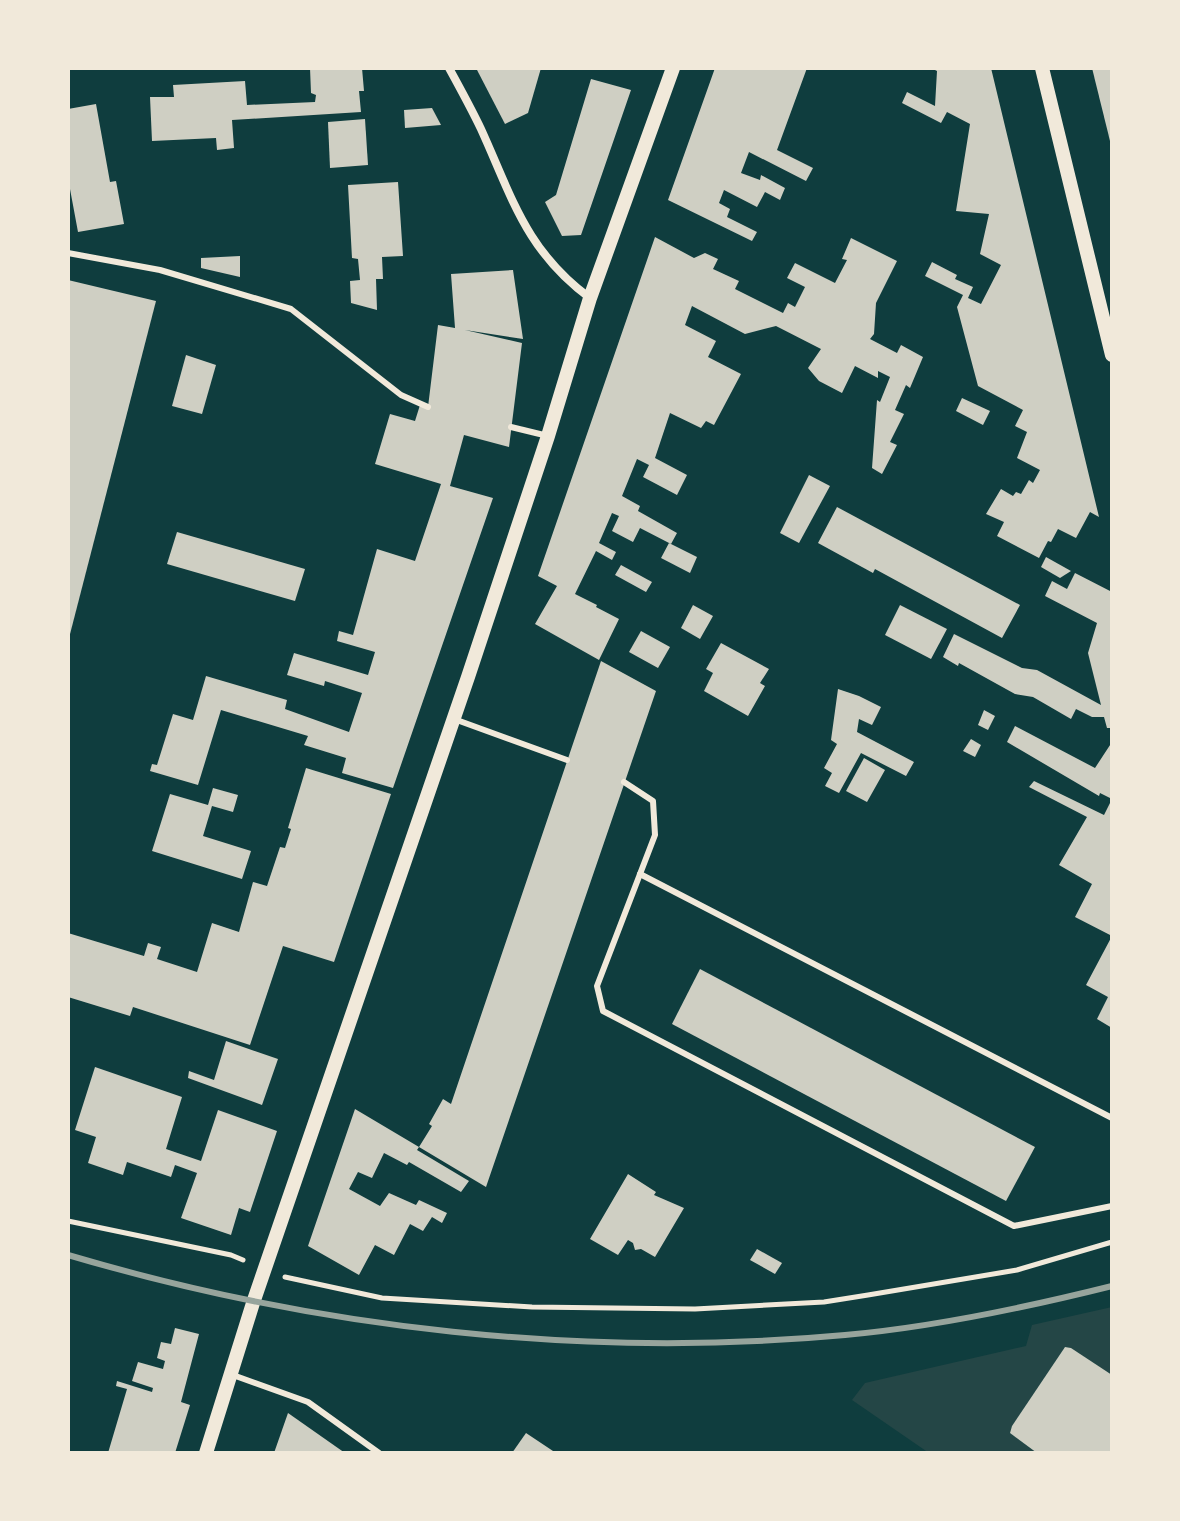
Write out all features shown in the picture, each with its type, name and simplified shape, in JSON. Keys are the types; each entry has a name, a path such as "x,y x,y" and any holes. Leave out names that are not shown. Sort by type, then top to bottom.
{"street":[{"path":"449,68 480,126 521,222 540,251 564,277 590,298"},
{"path":"206,1453 265,1269 454,719 548,436 590,298 673,68"},
{"path":"1042,68 1112,355"}],"lane":[{"path":"68,253 160,270 291,309 401,395 428,407"},
{"path":"511,427 548,436"},
{"path":"454,719 567,760"},
{"path":"624,782 653,801 655,835 597,986 603,1011 1014,1226 1112,1206"},
{"path":"640,874 1112,1118"},
{"path":"230,1374 308,1402 379,1453"}],"path":[{"path":"68,1221 231,1255 296,1281 382,1298 532,1307 695,1309 824,1302 1017,1270 1112,1242"}],"shaded area":[{"path":"1112,1307 1112,1375 1065,1347 1012,1426 1010,1433 1037,1453 929,1453 852,1400 865,1383 1026,1346 1032,1325"}],"building":[{"path":"310,68 362,68 364,91 359,91 361,112 232,120 234,148 217,150 216,138 152,141 150,97 174,97 173,85 245,81 247,105 315,102 316,95 311,93"},
{"path":"476,68 541,68 528,113 505,124"},
{"path":"715,68 807,68 777,150 813,168 806,181 749,152 741,173 760,180 761,175 785,188 780,200 765,192 757,207 724,190 719,203 730,209 727,217 757,232 752,241 668,200"},
{"path":"931,68 991,68 1099,517 1090,512 1076,538 1058,529 1039,558 997,536 1004,522 986,514 1001,489 1013,496 1016,492 1021,494 1029,480 1033,483 1040,470 1017,458 1027,432 1015,426 1023,410 978,386 957,307 963,295 925,276 932,262 957,275 955,279 973,287 968,298 981,304 1001,265 980,254 989,214 956,211 970,124 947,112 941,123 902,103 907,92 935,106 937,71"},
{"path":"1092,68 1112,68 1112,145 1111,145"},
{"path":"591,79 631,90 581,235 562,236 545,202 556,195"},
{"path":"96,104 110,182 116,181 124,224 78,232 68,189 68,109"},
{"path":"432,108 441,125 405,128 404,110"},
{"path":"365,119 368,165 330,168 328,122"},
{"path":"398,182 403,256 382,257 383,279 376,279 377,310 351,303 350,281 360,280 358,259 352,258 348,185"},
{"path":"655,237 694,258 705,253 718,259 713,269 739,281 735,289 783,313 788,303 795,307 805,287 787,278 795,263 835,283 847,260 842,259 851,238 897,261 876,303 874,334 870,339 897,353 901,345 923,357 910,388 906,385 895,410 904,414 890,442 897,445 882,474 872,468 877,400 880,402 890,377 878,371 878,378 855,366 842,393 819,381 808,368 821,349 776,326 745,334 692,306 685,325 716,341 708,357 741,374 714,425 706,421 701,428 670,413 655,458 687,475 677,495 643,477 649,465 637,459 622,496 640,506 638,511 677,533 671,544 640,528 633,542 612,531 619,516 612,513 599,543 616,552 612,560 596,551 575,594 619,619 599,660 535,624 557,586 538,576"},
{"path":"240,256 240,277 201,268 201,258"},
{"path":"513,270 523,339 465,330 522,343 509,447 464,435 450,486 493,498 393,788 342,773 346,758 304,745 308,736 221,710 198,785 150,771 152,764 157,765 173,714 193,720 206,676 287,700 285,709 349,732 362,693 325,681 324,686 287,675 294,653 368,675 375,652 337,641 339,631 353,635 377,549 415,561 441,484 375,464 390,414 415,421 420,405 428,407 438,325 455,328 451,274"},
{"path":"68,280 156,301 69,638 68,638"},
{"path":"186,355 216,365 202,414 172,406"},
{"path":"962,398 990,411 983,425 956,411"},
{"path":"809,475 830,486 799,543 780,533"},
{"path":"837,507 1020,605 1002,638 875,569 873,573 818,543"},
{"path":"177,532 305,569 295,601 167,564"},
{"path":"669,543 697,557 690,573 661,558"},
{"path":"1046,557 1071,571 1060,578 1041,567"},
{"path":"621,565 652,582 646,592 615,575"},
{"path":"1075,573 1112,592 1112,728 1107,728 1104,717 1092,717 1076,709 1071,719 1033,697 1015,694 943,657 954,634 1022,668 1037,670 1101,705 1088,653 1097,623 1045,596 1052,581 1067,589"},
{"path":"693,605 713,616 700,639 681,628"},
{"path":"900,605 947,629 931,659 885,635"},
{"path":"641,631 670,647 658,668 629,652"},
{"path":"721,643 769,669 760,683 765,686 748,716 704,691 713,673 706,669"},
{"path":"601,661 656,691 486,1187 419,1147 443,1099 451,1104"},
{"path":"838,689 881,707 872,725 859,719 857,732 914,762 906,776 861,753 839,793 825,786 832,773 824,768 837,744 831,740"},
{"path":"984,710 995,716 988,730 978,725"},
{"path":"1015,726 1095,768 1112,742 1112,799 1100,793 1099,796 1007,742"},
{"path":"971,739 981,745 975,757 963,751"},
{"path":"864,758 885,770 867,802 846,791"},
{"path":"306,768 391,794 334,962 283,946 250,1045 133,1007 130,1016 68,997 68,933 144,956 148,943 161,947 157,959 197,972 212,923 239,932 253,882 267,886 280,847 285,848"},
{"path":"1034,781 1104,815 1112,799 1112,936 1075,917 1092,884 1059,865 1087,817 1029,787"},
{"path":"213,788 238,795 233,812 212,806 203,836 251,851 242,879 152,851 170,794 208,805"},
{"path":"1112,936 1112,1028 1097,1019 1108,997 1086,985"},
{"path":"700,969 1035,1147 1006,1201 672,1024"},
{"path":"226,1041 278,1059 262,1105 188,1078 189,1071 214,1080"},
{"path":"95,1067 182,1097 166,1149 201,1161 218,1110 277,1131 250,1212 239,1208 231,1235 181,1218 197,1173 175,1165 171,1177 127,1162 123,1175 88,1163 96,1137 75,1130"},
{"path":"355,1109 469,1181 461,1192 409,1162 407,1165 384,1153 372,1178 358,1172 349,1189 380,1206 389,1193 416,1205 419,1200 447,1213 442,1223 432,1217 423,1231 410,1224 394,1255 375,1245 359,1275 308,1246"},
{"path":"628,1174 656,1192 654,1195 684,1208 655,1257 641,1249 635,1250 628,1240 618,1255 590,1239"},
{"path":"757,1249 782,1263 775,1274 750,1260"},
{"path":"175,1328 199,1334 181,1402 190,1405 175,1453 108,1453 127,1389 116,1386 117,1381 152,1392 153,1388 132,1381 138,1362 163,1369 165,1361 157,1358 161,1342 171,1344"},
{"path":"1065,1347 1112,1375 1112,1453 1037,1453 1010,1433"},
{"path":"288,1413 345,1453 274,1453"},
{"path":"526,1433 556,1453 512,1453"}],"railway":[{"path":"68,1255 162,1281 355,1319 453,1332 551,1340 649,1343 747,1341 879,1332 979,1316 1112,1286"}]}
